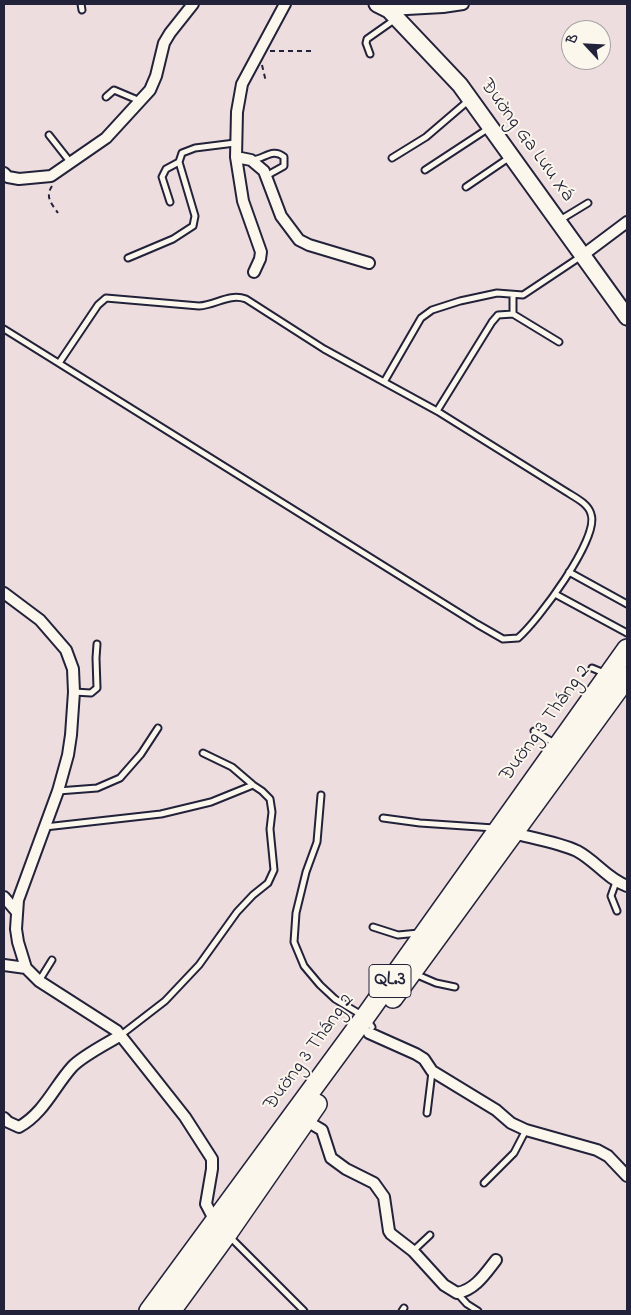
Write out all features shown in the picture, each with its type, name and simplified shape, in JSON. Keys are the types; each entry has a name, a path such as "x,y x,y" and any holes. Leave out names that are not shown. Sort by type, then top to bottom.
{"highway":[{"name":"Đường 3 Tháng 2","path":"149,1311 221,1228 305,1120 368,1026 424,933 506,830 558,746 627,649"},
{"name":"Đường 3 Tháng 2","path":"171,1311 221,1228 368,1026 412,973 609,673"}],"street":[{"path":"4,173 14,179 40,179 51,176 106,138 152,87 164,43 193,4"},
{"path":"254,272 261,252 244,206 236,157 236,112 240,91 285,4"},
{"path":"384,8 443,7 463,4"},
{"name":"Đường Ga Lưu Xá","path":"384,8 460,85 627,317"},
{"path":"236,157 251,160 260,166 266,176 281,216 299,240 309,245 369,263"},
{"path":"583,255 627,222"},
{"path":"4,594 40,620 66,650 73,669 74,692 68,755 58,791 18,900 16,911 18,942 26,968 40,981 118,1031 185,1117 212,1159 206,1204 221,1228"},
{"path":"506,830 575,851 586,857 616,882 627,886"},
{"path":"4,898 16,911"},
{"path":"4,965 26,968"},
{"path":"368,1026 424,1059 432,1071 496,1110 511,1123 526,1130 597,1150 608,1156 627,1176"},
{"path":"4,1118 19,1127 28,1122 74,1064 121,1035"},
{"path":"305,1120 322,1130 332,1158 338,1164 374,1183 384,1196 389,1230 413,1251 444,1285 457,1293 464,1292 474,1287 496,1260"}],"lane":[{"path":"370,54 366,43 384,8"},
{"path":"106,97 114,90 140,102"},
{"path":"392,158 426,137 471,99"},
{"path":"425,170 490,128"},
{"path":"49,136 68,165"},
{"path":"128,258 173,239 193,226 195,216 179,162 179,158 185,151 235,143"},
{"path":"251,160 257,160 274,152 284,158 284,166 266,176"},
{"path":"466,187 510,156"},
{"path":"170,202 162,177 166,170 179,162"},
{"path":"559,220 588,203"},
{"path":"384,382 416,325 421,318 432,310 460,301 497,294 522,295 534,289 583,255"},
{"path":"513,294 513,314"},
{"path":"4,329 60,364 477,624 503,638 518,638 528,630 555,594 585,545 592,526 591,514 586,506 565,491 437,411 324,348 246,299 238,296 230,297 209,306 106,298 98,305 60,364"},
{"path":"437,411 498,315 513,314 559,342"},
{"path":"568,572 627,604"},
{"path":"555,594 627,633"},
{"path":"74,692 91,693 97,688 97,644"},
{"path":"58,791 97,788 120,778 141,754 158,728"},
{"path":"534,731 558,746"},
{"path":"121,1035 165,1001 198,966 237,912 268,883 274,870 270,828 272,812 270,799 232,766 204,753"},
{"path":"44,828 161,814 211,802 253,785"},
{"path":"321,795 317,842 306,872 296,913 294,942 304,966 320,985 368,1026"},
{"path":"383,818 506,830"},
{"path":"616,882 611,896 617,911"},
{"path":"373,927 398,935 424,933"},
{"path":"40,981 52,960"},
{"path":"412,973 436,983 455,987"},
{"path":"427,1112 432,1071"},
{"path":"484,1183 514,1153 526,1130"},
{"path":"221,1228 304,1311"},
{"path":"413,1251 430,1235"},
{"path":"457,1293 478,1311"}],"path":[{"path":"266,82 264,68 258,55 312,51"},
{"path":"58,213 50,202 48,193 50,187 62,177 68,165"}]}
